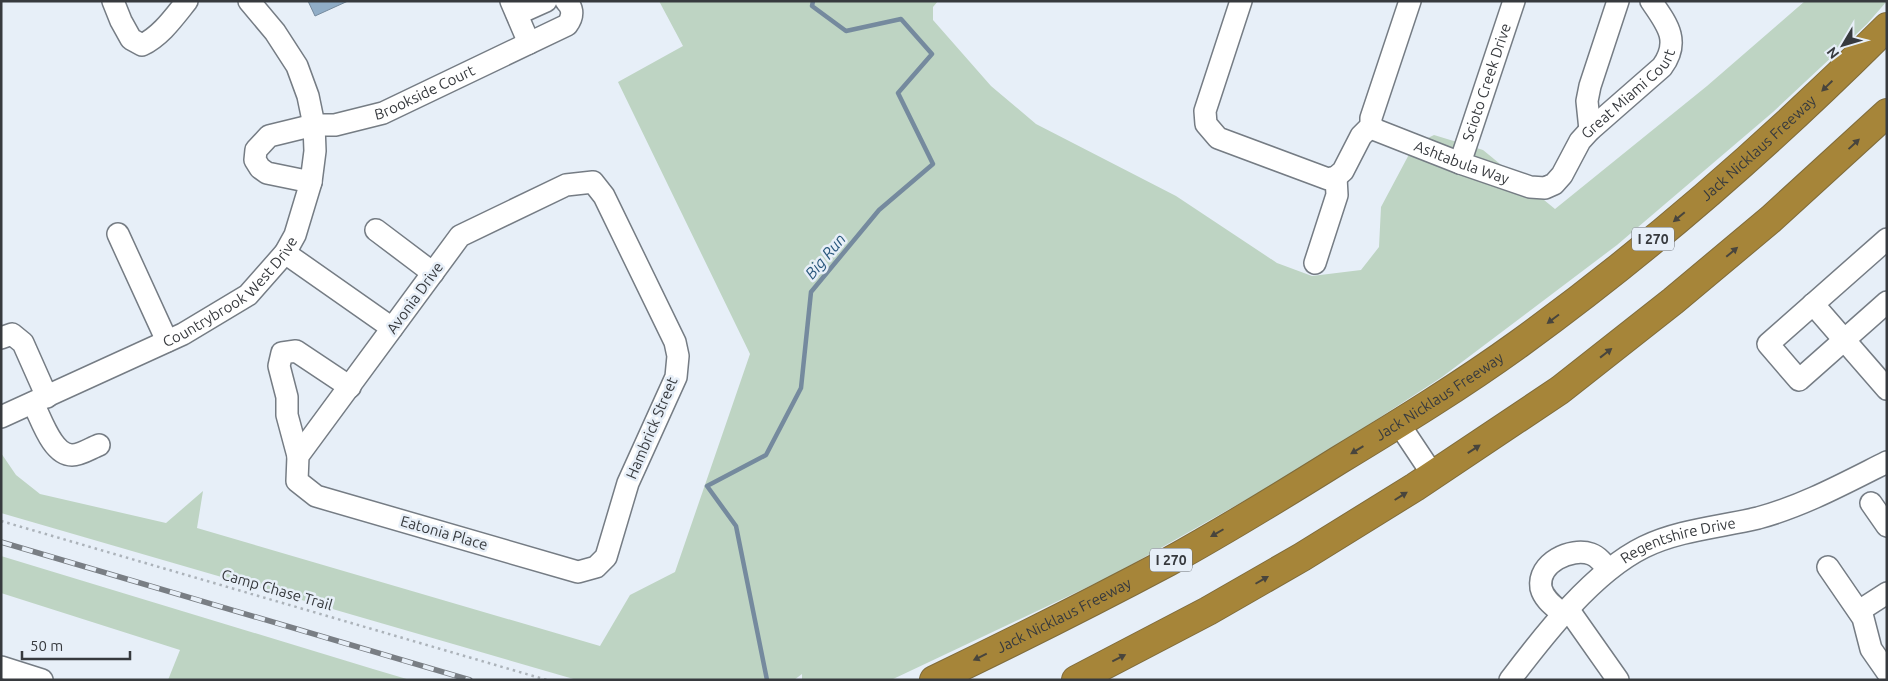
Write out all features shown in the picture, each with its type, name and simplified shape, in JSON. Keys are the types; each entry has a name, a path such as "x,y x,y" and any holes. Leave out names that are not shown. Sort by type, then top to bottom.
{"highway":[{"name":"Jack Nicklaus Freeway","path":"934,680 1077,610 1170,560 1398,424 1518,344 1594,288 1738,169 1788,124 1887,27"},
{"path":"1076,680 1208,611 1302,557 1433,475 1560,390 1673,301 1771,220 1887,113"}],"street":[{"path":"113,1 131,39 142,45 151,41 187,1"},
{"name":"Countrybrook West Drive","path":"1,416 183,334 248,295 286,253 298,226 310,182 315,151 314,125 308,96 297,66 275,32 249,1"},
{"path":"529,42 514,8 546,1"},
{"name":"Brookside Court","path":"310,182 267,173 260,168 255,160 256,150 268,136 314,125 335,124 383,113 567,25 572,18 572,10 566,1"},
{"path":"1241,1 1205,111 1206,124 1218,138 1328,179 1336,177 1343,171 1361,136 1370,126 1404,3"},
{"name":"Scioto Creek Drive","path":"1460,164 1514,1"},
{"path":"1590,130 1587,101 1590,86 1618,1"},
{"name":"Great Miami Court","path":"1554,184 1562,175 1580,141 1590,130 1669,58 1672,40 1664,19 1651,1"},
{"name":"Ashtabula Way","path":"1370,126 1460,164 1530,187 1545,188 1554,184"},
{"path":"1315,263 1337,196 1336,177"},
{"name":"Avonia Drive","path":"298,456 460,236 566,185 593,182"},
{"name":"Hambrick Street","path":"593,182 604,196 675,342 678,356 676,377 628,483 606,557 596,567"},
{"path":"376,230 433,273"},
{"path":"118,234 167,341"},
{"path":"1887,239 1768,344 1799,380 1887,302"},
{"path":"286,253 392,328"},
{"path":"1813,304 1887,389"},
{"path":"1,338 12,334 22,343 55,447 65,454 74,455 99,445"},
{"path":"298,456 287,415 287,397 278,366 282,353 296,351 350,387"},
{"path":"1398,424 1433,475"},
{"name":"Eatonia Place","path":"298,456 297,480 316,496 578,572 596,567"},
{"name":"Regentshire Drive","path":"1510,680 1530,653 1566,612 1608,570 1644,547 1678,535 1758,517 1794,506 1887,462"},
{"path":"1871,503 1887,526"},
{"path":"1608,570 1597,557 1582,552 1566,554 1550,564 1541,580 1541,589 1550,603 1566,612 1618,680"},
{"path":"1828,567 1863,618 1871,649 1887,672"},
{"path":"1859,611 1887,593"},
{"path":"1,667 42,680"}],"path":[{"name":"Camp Chase Trail","path":"1,521 547,680"}],"green space":[{"path":"659,1 938,1 933,7 933,20 991,86 1036,124 1176,196 1277,263 1312,276 1361,270 1379,247 1381,207 1414,145 1434,135 1483,150 1555,209 1707,86 1805,1 1887,1 1867,24 1773,112 1617,245 1442,377 1302,468 1113,575 891,680 802,680 802,674 794,680 577,680 1,513 1,453 16,475 40,494 166,523 203,491 197,528 600,646 630,595 675,572 750,354 618,82 683,46"},
{"path":"1,556 410,680 168,680 180,650 1,593"}],"water":[{"path":"308,1 348,1 315,16"}],"waterway":[{"name":"Big Run","path":"767,680 736,526 707,486 766,455 801,388 811,292 879,210 933,164 898,93 932,54 901,19 846,31 812,6 813,1"}],"railway":[{"path":"1,542 470,680"}]}
